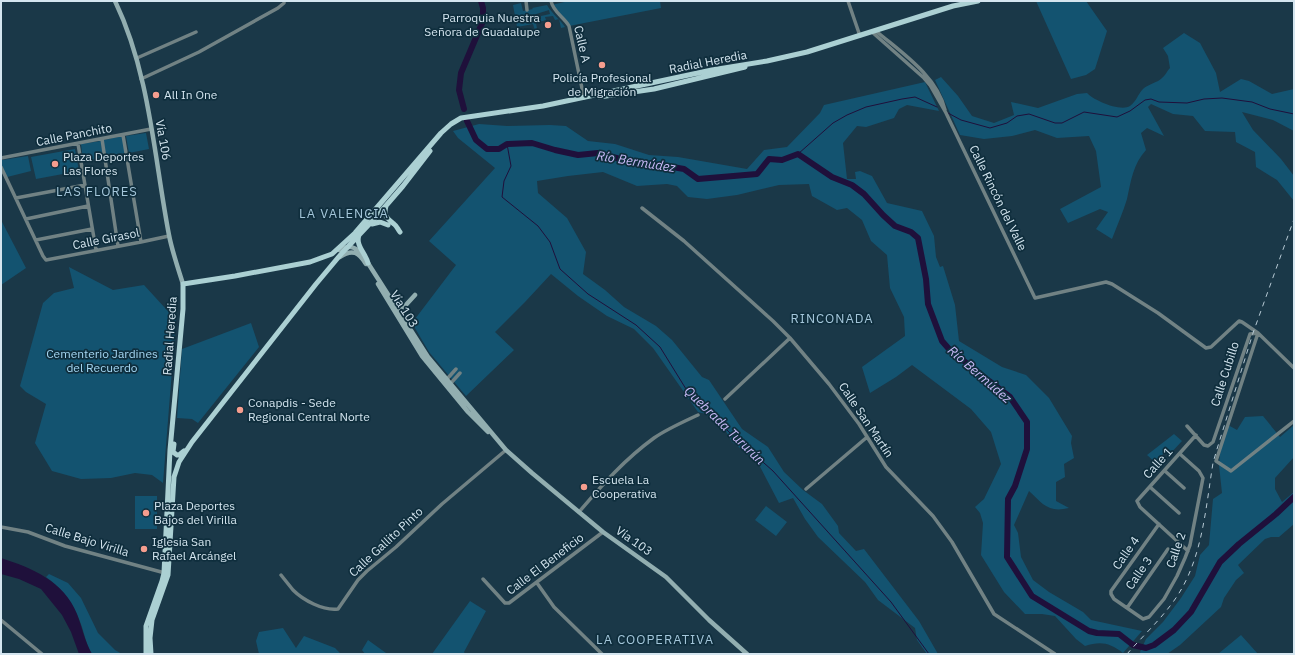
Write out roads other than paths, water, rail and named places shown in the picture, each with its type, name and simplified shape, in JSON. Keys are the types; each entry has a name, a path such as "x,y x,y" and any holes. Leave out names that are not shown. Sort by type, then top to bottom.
{"main road":[{"name":"Vía 106","path":"115,1 137,58 151,129 169,236 182,284"},
{"name":"Radial Heredia","path":"166,573 170,450 184,302 182,284 235,276 325,258 339,250 424,152 456,120 469,116 536,107 584,98 592,95 712,70 802,54 952,6 978,1"},
{"path":"584,98 654,89 767,61"},
{"path":"654,89 658,85 685,79 712,70"},
{"path":"592,95 647,87 654,89"},
{"name":"Radial Heredia","path":"146,654 148,620 166,573 174,477 179,462 192,442 316,284 417,169 442,133"},
{"path":"377,216 378,211 408,176 424,152"},
{"path":"387,204 385,211 386,216 395,224 400,232"},
{"path":"364,229 378,222 388,225"},
{"path":"359,234 358,243 366,256 368,263"},
{"path":"339,250 348,246"},
{"name":"Vía 103","path":"348,246 360,251 428,357 506,450"},
{"name":"Vía 103","path":"331,266 346,253 357,253 363,259 416,347 432,369 482,427 532,473 603,532 666,576 709,620 747,654"},
{"path":"316,284 326,267 327,261 325,258"},
{"path":"380,282 398,307 404,306 415,295"},
{"path":"393,310 401,316 403,325 408,330 427,360 444,380 448,382 448,386 482,427"},
{"path":"180,351 180,371 173,448 175,454 182,454 192,442"},
{"name":"Radial Heredia","path":"148,639 151,654"}],"street":[{"path":"141,79 199,52 278,8 284,3 284,1"},
{"path":"526,1 528,10"},
{"name":"Calle A","path":"551,1 554,9 566,20 569,26 584,98"},
{"path":"848,1 860,36"},
{"name":"Calle Rincón del Valle","path":"874,31 930,85 946,113 1035,298 1106,282 1112,284 1158,313 1206,348 1211,347 1239,322 1242,322 1258,334"},
{"path":"137,58 196,32"},
{"name":"Calle Panchito","path":"1,158 151,129"},
{"path":"123,135 141,242"},
{"path":"102,139 118,246"},
{"path":"78,144 96,250"},
{"path":"1,167 36,240 92,229"},
{"path":"16,198 85,185"},
{"path":"26,219 88,206"},
{"name":"Calle San Martín","path":"642,208 684,241 790,338 829,384 859,424 866,438 886,467 933,516 952,542 994,614 1055,654"},
{"name":"Calle Girasol","path":"36,240 46,260 169,236"},
{"name":"Calle Cubillo","path":"1187,426 1204,445 1208,446 1213,442 1248,335 1252,333 1258,334"},
{"path":"1294,368 1258,334 1216,461 1231,471 1294,421"},
{"path":"725,399 790,338"},
{"path":"448,382 456,369"},
{"path":"448,382 460,373"},
{"path":"579,512 630,456 661,434 698,415"},
{"name":"Calle 1","path":"1159,524 1137,504 1137,501 1196,435"},
{"path":"806,489 866,438"},
{"name":"Calle Gallito Pinto","path":"281,575 293,590 303,598 330,610 338,609 358,580 367,571 391,552 442,504 506,450"},
{"name":"Calle 2","path":"1127,608 1141,618 1146,619 1164,599 1172,586 1188,551 1203,478 1199,472 1180,454"},
{"path":"1165,471 1184,488"},
{"path":"1150,487 1179,513"},
{"path":"1159,524 1188,551"},
{"name":"Calle 4","path":"1127,608 1114,599 1111,591 1159,524"},
{"name":"Calle Bajo Virilla","path":"1,527 28,532 65,546 166,573"},
{"name":"Calle El Beneficio","path":"482,579 494,593 507,604 603,532"},
{"name":"Calle 3","path":"1127,608 1168,549"},
{"path":"537,583 549,601 602,654"},
{"path":"1,620 42,654"}],"waterway":[{"name":"Río Bermúdez","path":"464,109 459,90 461,73 483,21 483,8 481,1"},
{"path":"798,154 833,123 866,107 915,97 937,107"},
{"path":"948,113 961,120 990,128 1007,123 1017,116 1029,114 1055,123 1062,123 1084,112 1117,117 1130,111 1145,100 1151,99 1159,102 1187,103 1204,99 1222,98 1252,102 1270,109 1294,114"},
{"name":"Río Bermúdez","path":"467,121 476,140 487,149 499,149 507,144 532,143 578,155 598,153 642,165 661,165 684,169 698,179 757,174 769,159 782,160 798,154 832,177 852,185 864,194 895,226 911,232 918,238 926,279 928,304 942,341 949,349 1010,397 1027,422 1027,449 1015,486 1008,499 1007,557 1032,596 1089,631 1119,634 1133,645 1146,648 1154,645 1174,630 1191,612 1220,562 1294,497"},
{"name":"Quebrada Tururún","path":"507,144 511,166 504,181 502,197 538,226 550,242 560,269 588,294 636,325 660,347 686,389 730,433 773,471 891,602 929,654"}],"railway":[{"path":"1127,654 1170,606 1181,590 1196,556 1204,519 1213,463 1217,449 1253,333 1294,219"}],"place":[{"name":"Parroquia Nuestra Señora de Guadalupe","path":"548,25"},
{"name":"Policía Profesional de Migración","path":"602,65"},
{"name":"All In One","path":"156,95"},
{"name":"Plaza Deportes Las Flores","path":"55,164"},
{"name":"Conapdis - Sede Regional Central Norte","path":"240,410"},
{"name":"Escuela La Cooperativa","path":"584,487"},
{"name":"Plaza Deportes Bajos del Virilla","path":"146,513"},
{"name":"Iglesia San Rafael Arcángel","path":"144,549"}],"district":[{"name":"LAS FLORES","path":"97,191"},
{"name":"LA VALENCIA","path":"344,213"},
{"name":"RINCONADA","path":"832,318"},
{"name":"LA COOPERATIVA","path":"655,639"}],"park label":[{"name":"Cementerio Jardines del Recuerdo","path":"102,361"}]}
